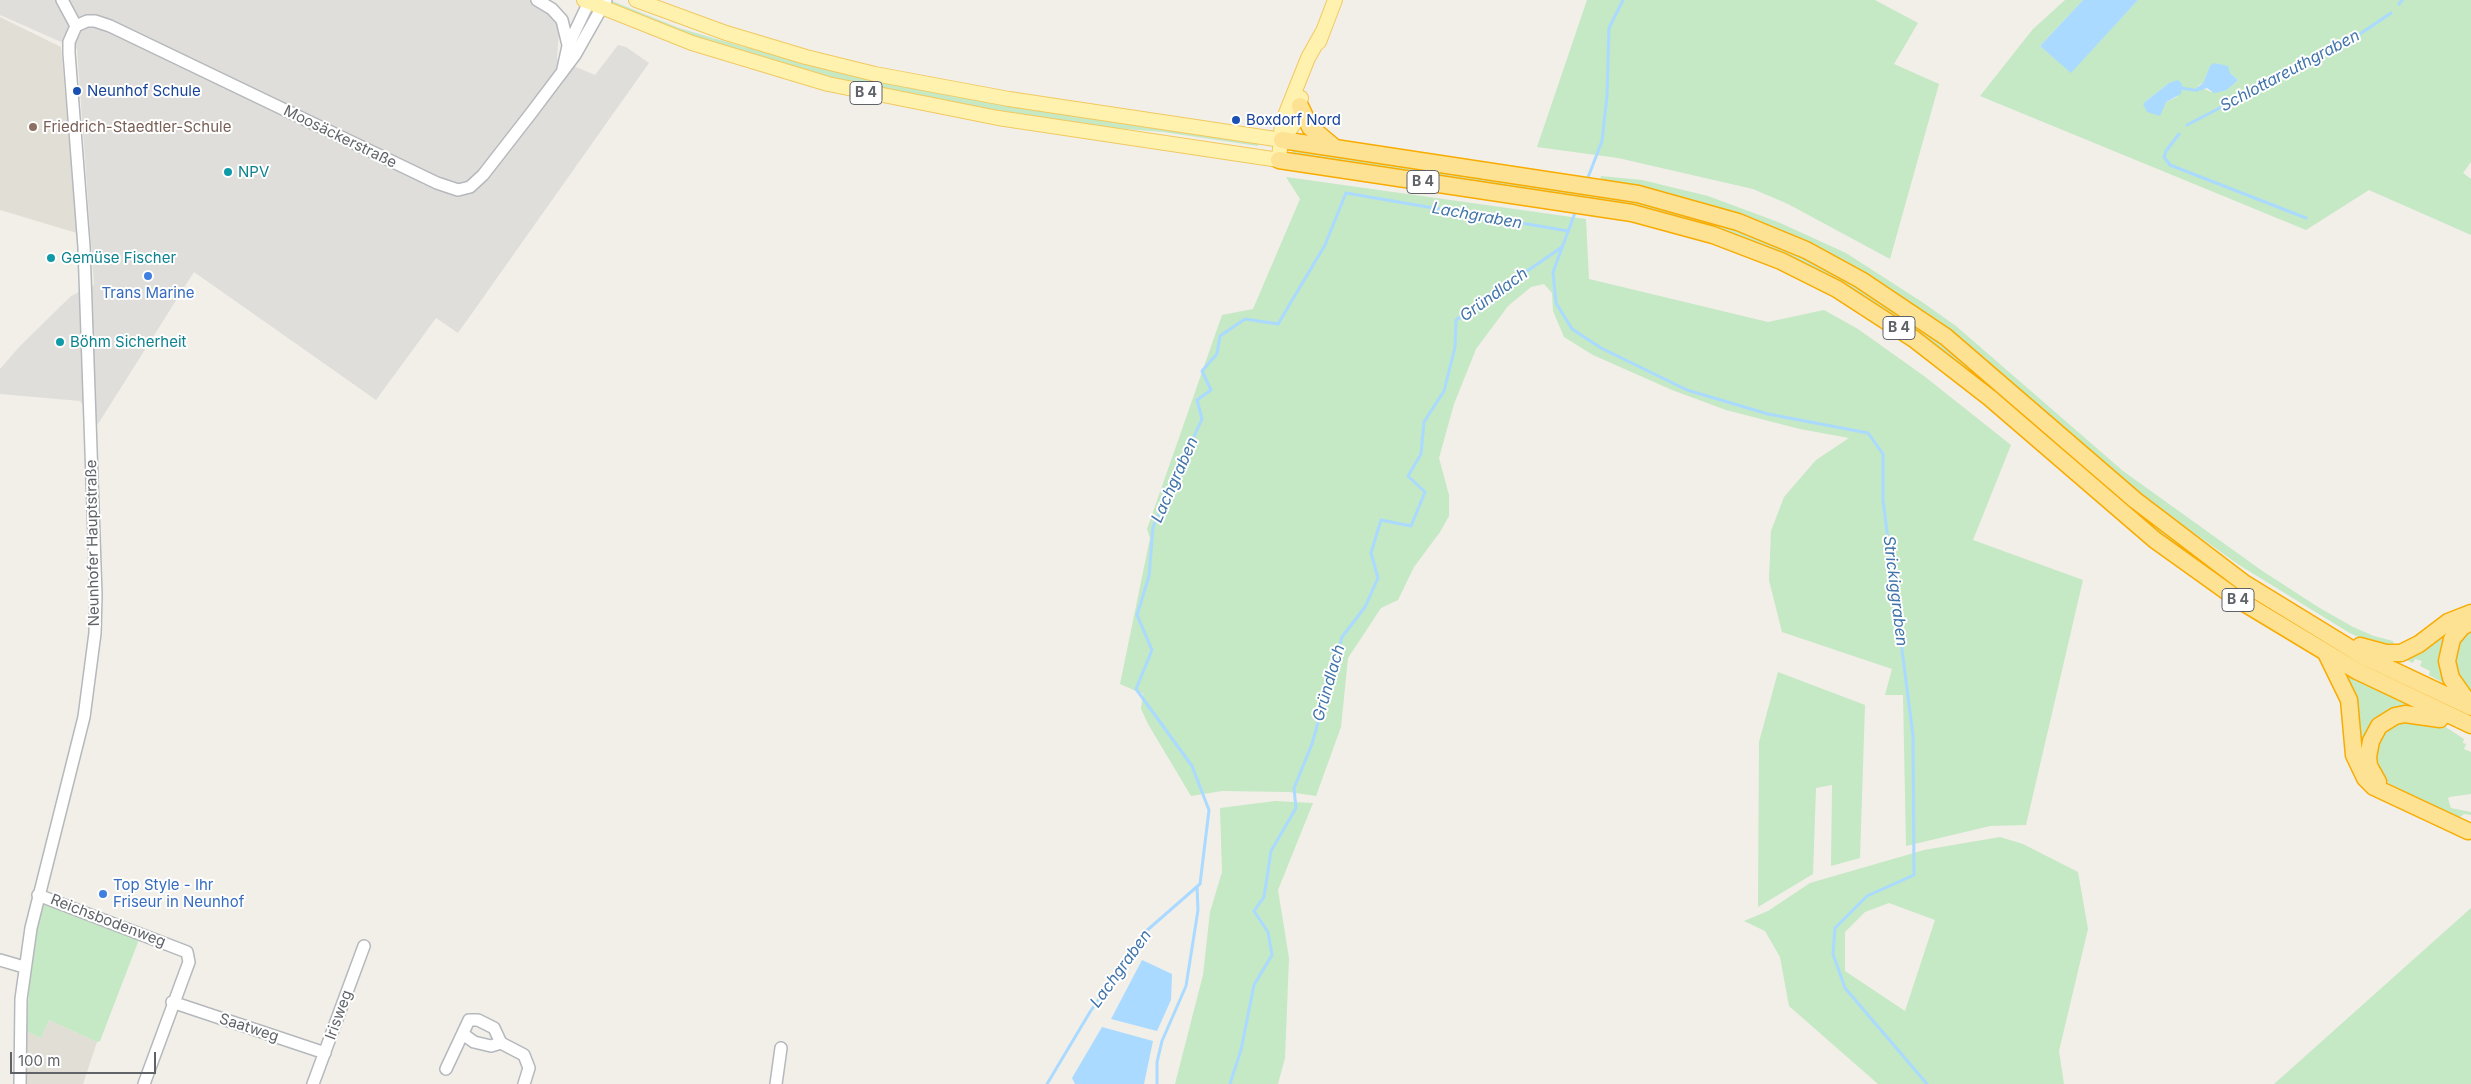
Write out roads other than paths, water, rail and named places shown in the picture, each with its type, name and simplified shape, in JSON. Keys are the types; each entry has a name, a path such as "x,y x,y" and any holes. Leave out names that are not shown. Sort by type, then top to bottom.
{"highway":[{"path":"1300,106 1310,127 1335,148"},
{"name":"B 4","path":"1282,140 1598,187 1675,203 1738,222 1806,250 1861,280 1966,353 2162,522 2244,583 2327,635 2387,668 2471,706"},
{"name":"B 4","path":"1279,160 1568,203 1665,220 1713,235 1781,261 1854,299 1959,373 2175,554 2252,609 2326,654 2389,687 2470,725"},
{"name":"B 4","path":"2327,635 2378,651 2401,653 2413,649 2453,620 2471,613"},
{"name":"B 4","path":"2471,622 2462,627 2452,639 2447,661 2451,678 2471,706"},
{"name":"B 4","path":"2326,654 2349,700 2352,745 2356,763 2369,783 2470,831"},
{"name":"B 4","path":"2394,796 2378,782 2370,766 2368,747 2379,726 2395,716 2410,714 2470,725"}],"main road":[{"name":"B 4","path":"636,0 735,36 814,59 892,77 1009,99 1282,140"},
{"path":"1282,140 1294,124 1322,33 1335,0"},
{"name":"B 4","path":"587,1 604,4 667,34 739,58 870,94 1034,124 1279,160"},
{"path":"1279,160 1282,123 1308,58 1322,33"}],"street":[{"path":"62,0 76,26"},
{"path":"537,0 552,9 562,20 568,46"},
{"name":"Moosäckerstraße","path":"562,70 568,46 587,1"},
{"name":"Moosäckerstraße","path":"76,26 95,21 110,26 454,190 470,187 483,175 575,55 604,4"},
{"name":"Neunhofer Hauptstraße","path":"20,1084 19,1032 24,967 38,895 82,725 91,673 95,633 96,595 85,263 76,124 69,52 69,42 76,26"},
{"name":"Reichsbodenweg","path":"38,895 187,952 189,962 172,1002 144,1084"},
{"name":"Irisweg","path":"313,1084 364,946"},
{"path":"0,960 24,967"},
{"name":"Saatweg","path":"172,1002 325,1053"},
{"path":"446,1069 469,1020 478,1020 494,1028 501,1044"},
{"path":"463,1034 474,1042 491,1046 501,1044 524,1055 529,1068 524,1084"},
{"path":"776,1084 781,1048"}],"water":[{"path":"2083,0 2138,0 2071,73 2040,46"},
{"path":"2214,63 2228,66 2230,73 2238,80 2227,90 2214,93 2207,88 2196,92 2194,90 2203,83 2210,66"},
{"path":"2178,80 2182,84 2181,94 2166,102 2160,116 2147,112 2143,104 2169,83"},
{"path":"1142,960 1172,974 1171,1000 1157,1031 1111,1019"},
{"path":"1102,1027 1153,1041 1144,1084 1075,1084 1072,1078"}],"waterway":[{"name":"Gründlach","path":"1587,180 1602,141 1607,96 1609,28 1623,0"},
{"name":"Schlottareuthgraben","path":"2399,4 2402,0"},
{"name":"Schlottareuthgraben","path":"2187,125 2354,38 2391,13"},
{"path":"2181,88 2194,90"},
{"name":"Schlottareuthgraben","path":"2179,134 2166,151 2164,157 2170,165 2306,218"},
{"name":"Lachgraben","path":"1047,1084 1090,1012 1144,933 1200,884 1209,810 1192,766 1136,689 1152,650 1137,615 1149,576 1153,527 1202,419 1197,400 1211,390 1202,371 1217,354 1220,336 1245,319 1278,324 1325,245 1346,193 1568,231"},
{"name":"Strickiggraben","path":"1576,210 1553,272 1556,303 1572,329 1601,348 1687,390 1768,414 1868,433 1883,454 1883,500 1913,736 1914,875 1867,896 1835,928 1833,954 1845,988 1927,1084"},
{"name":"Gründlach","path":"1230,1084 1241,1050 1254,985 1272,955 1268,932 1254,911 1264,897 1271,851 1296,808 1294,788 1312,744 1342,637 1365,607 1378,578 1371,553 1381,520 1411,526 1425,492 1408,476 1421,454 1424,422 1444,391 1455,347 1456,320 1562,247"},
{"path":"1157,1084 1157,1062 1162,1041 1186,986 1198,910 1197,887"}],"place":[{"name":"Neunhof Schule","path":"77,91"},
{"name":"Boxdorf Nord","path":"1236,120"},
{"name":"Friedrich-Staedtler-Schule","path":"33,127"},
{"name":"NPV","path":"228,172"},
{"name":"Gemüse Fischer","path":"51,258"},
{"name":"Trans Marine","path":"148,276"},
{"name":"Böhm Sicherheit","path":"60,342"},
{"name":"Top Style - Ihr Friseur in Neunhof","path":"103,894"}]}
